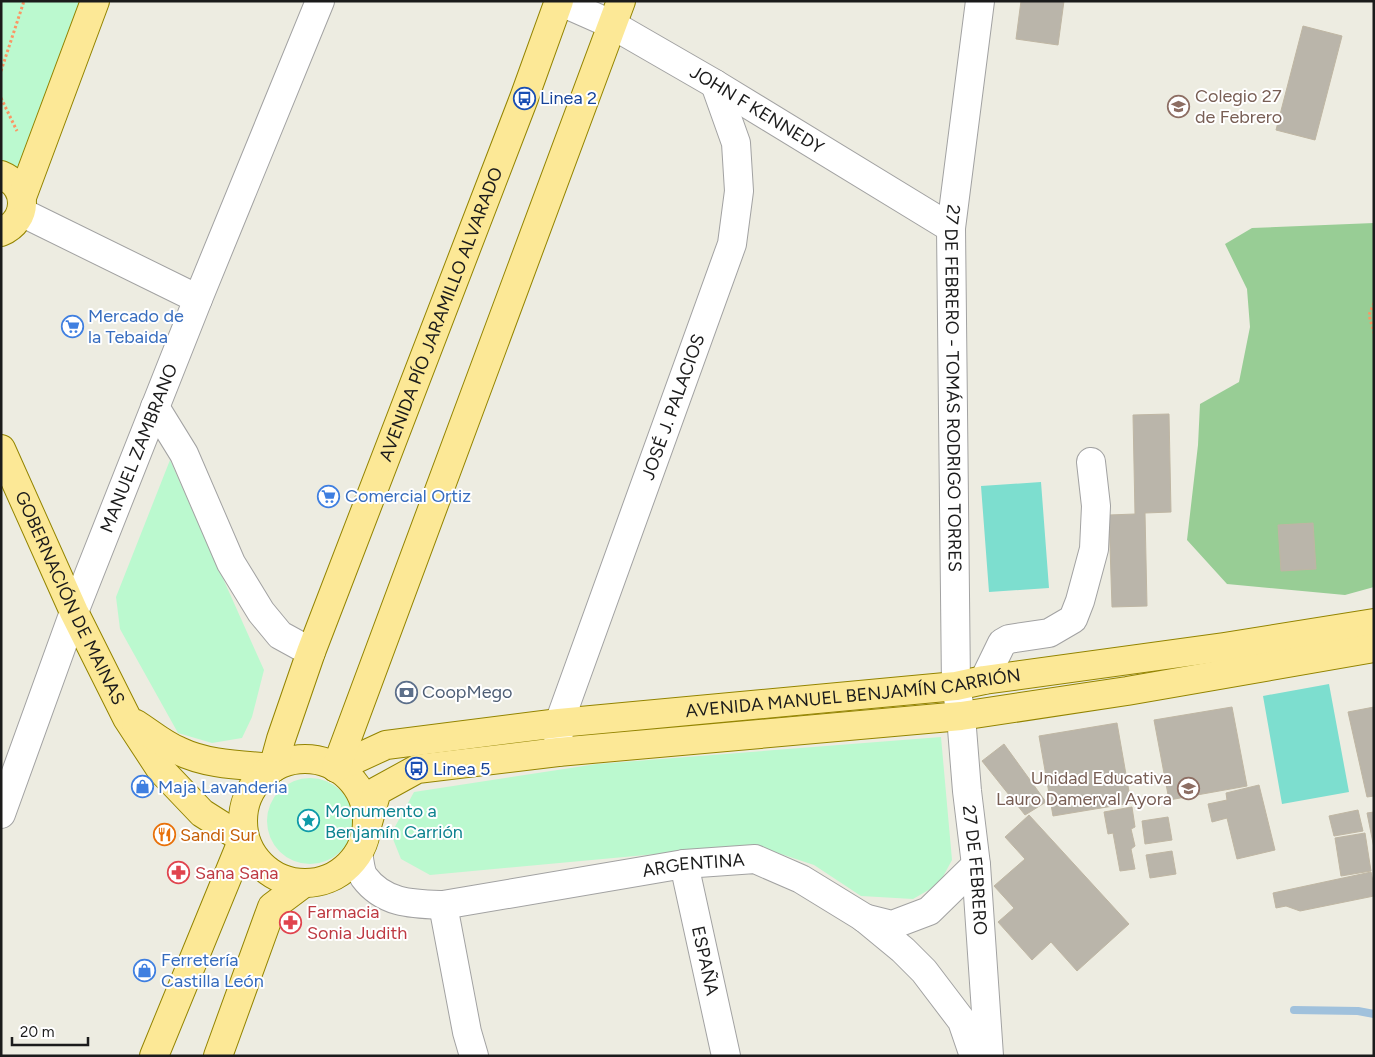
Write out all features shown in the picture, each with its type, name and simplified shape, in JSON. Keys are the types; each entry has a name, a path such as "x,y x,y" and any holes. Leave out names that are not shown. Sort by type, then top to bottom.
{"main road":[{"path":"10,224 95,1"},
{"name":"AVENIDA PÍO JARAMILLO ALVARADO","path":"274,768 281,738 310,652 524,98 559,1"},
{"path":"336,768 616,13"},
{"path":"1,175 14,183 10,224"},
{"name":"GOBERNACIÓN DE MAINAS","path":"1,448 74,612 127,718 161,770 202,813 243,839"},
{"name":"AVENIDA MANUEL BENJAMÍN CARRIÓN","path":"336,768 386,745 558,723 956,686 984,680 1159,657 1374,623"},
{"name":"AVENIDA MANUEL BENJAMÍN CARRIÓN","path":"367,826 377,791 417,769 558,752 961,716 1127,691 1374,648"},
{"path":"127,718 177,751 194,757 215,762 274,768"},
{"path":"294,760 316,760 336,768 348,776 357,786 367,812 364,840 358,854 348,866 335,876 320,881 304,883 285,879 269,871 252,855 243,839 240,824 243,809 250,792 260,778 274,768 294,760"},
{"path":"154,1056 243,839"},
{"path":"218,1056 272,907 304,883"}],"street":[{"name":"MANUEL ZAMBRANO","path":"1,814 74,612 198,299 320,1"},
{"name":"JOHN F KENNEDY","path":"559,1 616,13 715,84 951,228"},
{"name":"27 DE FEBRERO - TOMÁS RODRIGO TORRES","path":"956,686 951,228 980,1"},
{"name":"JOSÉ J. PALACIOS","path":"558,752 558,723 732,244 739,191 736,143 715,84"},
{"path":"10,224 198,299"},
{"path":"155,407 184,454 231,563 261,612 280,636 310,652"},
{"path":"984,680 1002,643 1009,639 1049,633 1074,619 1094,549 1096,506 1091,462"},
{"name":"27 DE FEBRERO","path":"956,686 961,716 967,791 976,865 989,1056"},
{"name":"ARGENTINA","path":"358,854 363,876 384,896 407,904 443,905 684,864 755,859 801,879 863,917 903,950 924,971 962,1021 974,1056"},
{"name":"ESPAÑA","path":"684,864 726,1056"},
{"path":"863,917 892,925 929,911 976,865"},
{"path":"443,905 471,1044 452,1056"}],"path":[{"path":"1,71 24,1"},
{"path":"1374,303 1369,315 1374,333"}],"green space":[{"path":"1,1 95,1 33,165 1,175"},
{"path":"1374,223 1374,587 1345,595 1227,584 1187,540 1198,445 1200,404 1239,382 1250,327 1247,289 1225,244 1252,228"},
{"path":"170,460 264,670 252,717 242,738 212,743 178,733 120,629 116,597"},
{"path":"941,737 952,860 939,884 913,899 861,896 814,865 754,845 430,875 401,859 391,834 414,792 597,764"},
{"path":"310,778 327,781 346,797 350,804 353,821 350,838 334,857 327,861 310,864 293,861 274,845 270,838 267,821 270,804 286,785 293,781"}],"shaded area":[{"path":"1041,482 1049,588 989,592 981,486"},
{"path":"1329,684 1349,792 1282,804 1263,696"}],"building":[{"path":"1021,1 1064,1 1058,45 1016,39"},
{"path":"1303,26 1342,36 1315,140 1276,130"},
{"path":"1169,414 1171,512 1145,513 1147,606 1112,607 1109,515 1135,514 1133,415"},
{"path":"1313,523 1316,569 1281,571 1278,525"},
{"path":"1232,707 1247,786 1169,800 1154,720"},
{"path":"1374,707 1374,796 1367,797 1348,712"},
{"path":"1117,723 1131,803 1053,816 1039,736"},
{"path":"1004,744 1046,802 1025,815 982,761"},
{"path":"1259,785 1275,850 1237,859 1227,818 1212,822 1208,804 1227,800 1226,793"},
{"path":"1132,807 1135,827 1131,829 1135,846 1131,849 1135,869 1120,871 1113,833 1108,834 1104,812"},
{"path":"1358,810 1363,831 1334,836 1329,816"},
{"path":"1374,812 1374,848 1367,813"},
{"path":"1029,815 1129,924 1077,971 1051,942 1032,960 998,922 1014,908 994,886 1025,859 1005,837"},
{"path":"1168,817 1172,840 1145,844 1142,821"},
{"path":"1365,833 1371,871 1341,876 1335,838"},
{"path":"1172,851 1176,874 1150,878 1146,855"},
{"path":"1371,872 1374,896 1300,911 1286,906 1276,908 1273,893"}],"waterway":[{"path":"1294,1010 1358,1011 1374,1014"}],"place":[{"name":"Linea 2","path":"524,98"},
{"name":"Colegio 27 de Febrero","path":"1179,106"},
{"name":"Mercado de la Tebaida","path":"72,326"},
{"name":"Comercial Ortiz","path":"329,496"},
{"name":"CoopMego","path":"406,692"},
{"name":"Linea 5","path":"417,769"},
{"name":"Maja Lavanderia","path":"142,787"},
{"name":"Unidad Educativa Lauro Damerval Ayora","path":"1188,788"},
{"name":"Monumento a Benjamín Carrión","path":"309,821"},
{"name":"Sandi Sur","path":"164,835"},
{"name":"Sana Sana","path":"179,873"},
{"name":"Farmacia Sonia Judith","path":"291,922"},
{"name":"Ferretería Castilla León","path":"145,970"}]}
